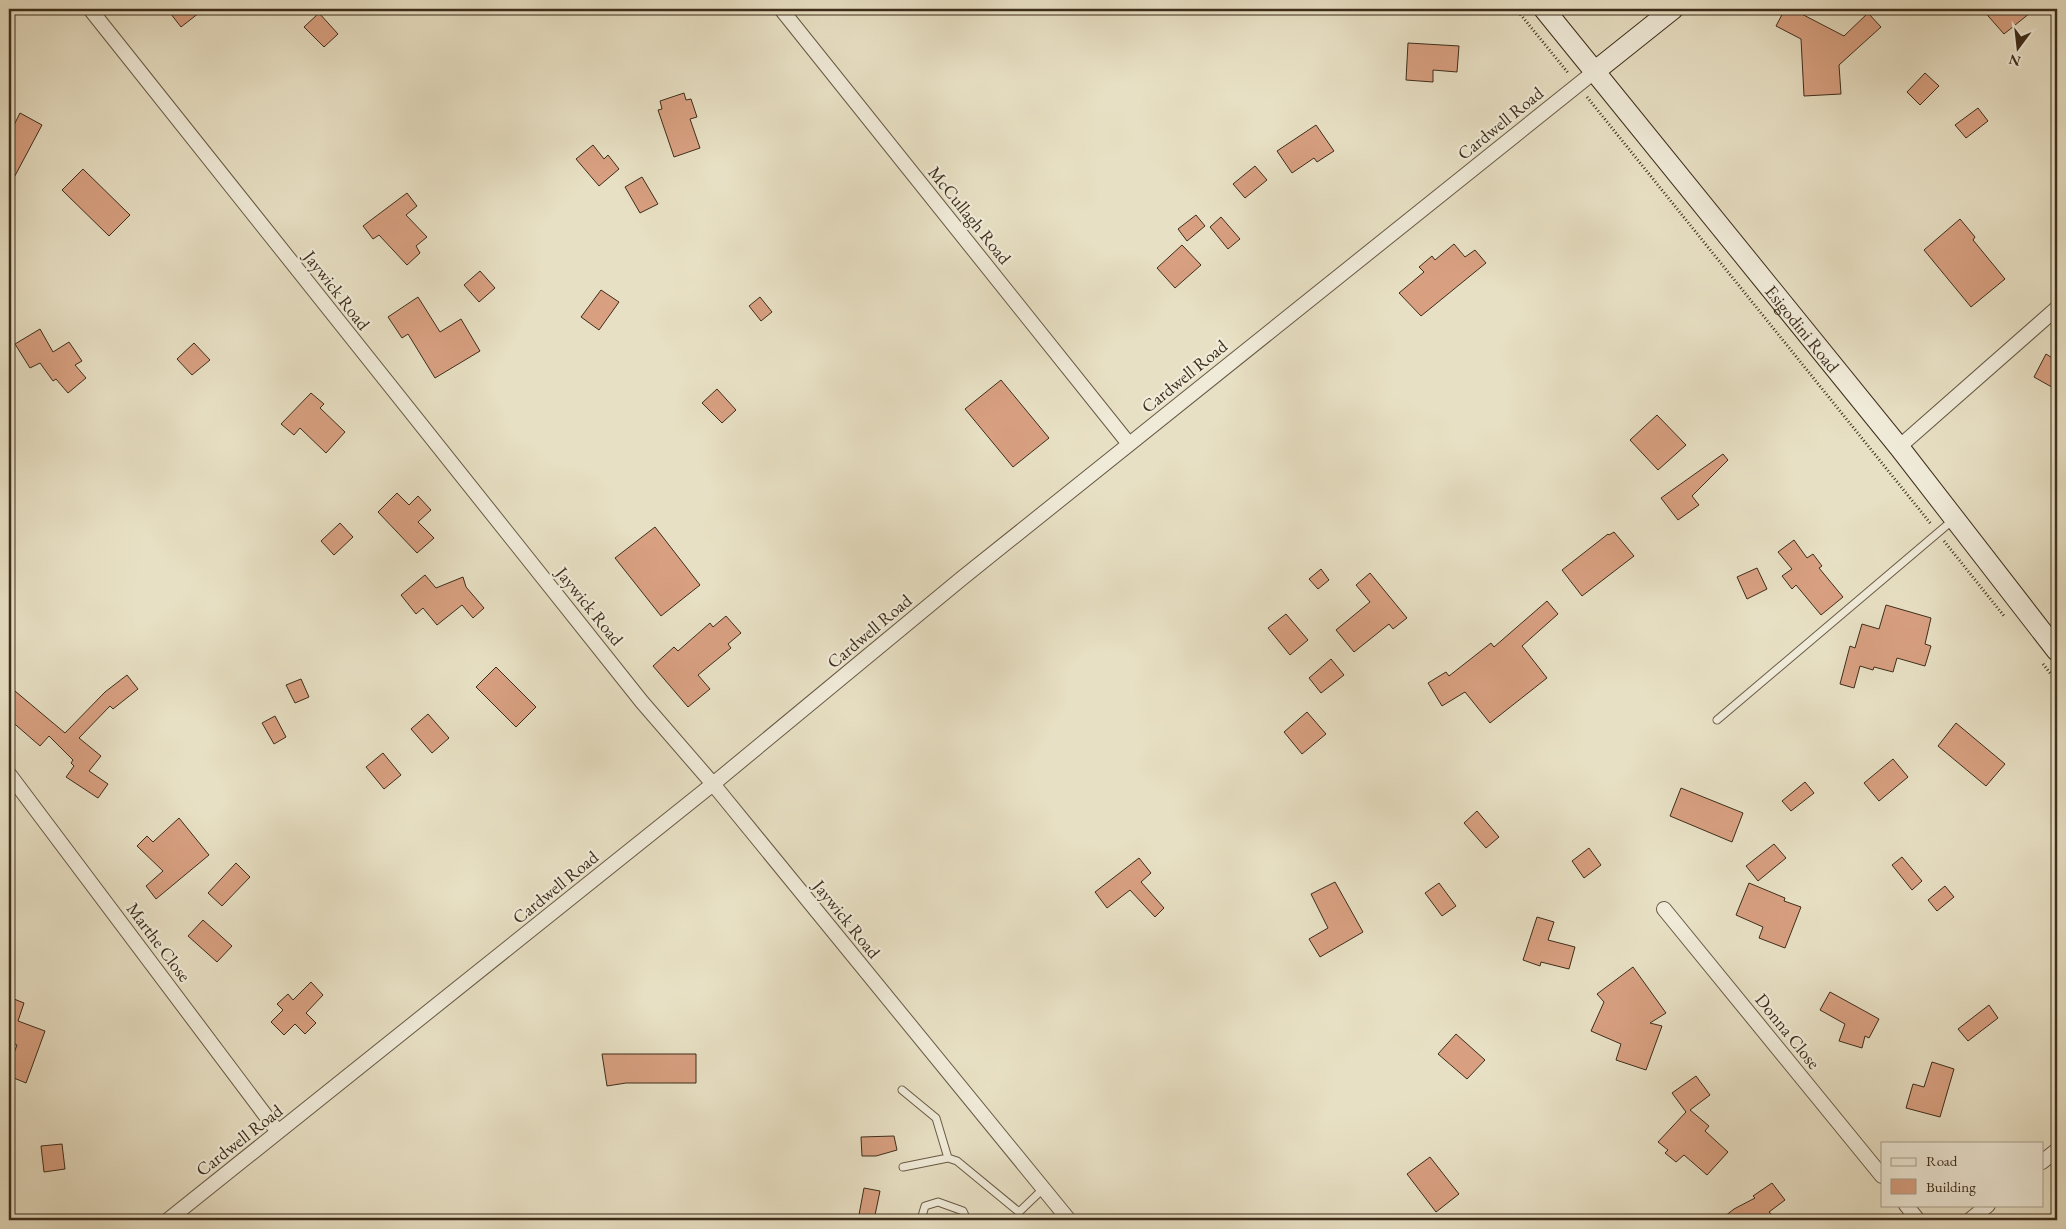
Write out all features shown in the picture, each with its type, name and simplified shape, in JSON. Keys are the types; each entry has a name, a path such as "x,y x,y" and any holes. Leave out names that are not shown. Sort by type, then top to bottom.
{"main road":[{"name":"Esigodini Road","path":"1544,9 1900,447 2057,651"},
{"path":"1594,72 1673,9"}],"street":[{"name":"Jaywick Road","path":"90,9 636,695 713,784 1068,1220"},
{"name":"McCullagh Road","path":"781,9 1129,444"},
{"name":"Cardwell Road","path":"168,1220 713,784 961,579 1594,72"},
{"path":"1900,447 2057,308"},
{"name":"Marthe Close","path":"9,774 278,1132"},
{"name":"Donna Close","path":"1664,908 1881,1175"},
{"path":"2044,1160 2057,1150"},
{"path":"1907,1206 1918,1220"},
{"path":"1970,1220 1987,1206"}],"lane":[{"path":"1718,720 1955,519"},
{"path":"902,1090 936,1118 948,1158"},
{"path":"903,1168 948,1158 957,1161 1019,1212"},
{"path":"1018,1220 1019,1212 1043,1189"},
{"path":"924,1220 922,1216 925,1206 938,1202 963,1211 967,1220"}],"path":[{"path":"1516,9 2010,623"},
{"path":"2039,660 2057,682"}],"building":[{"path":"167,9 204,9 181,27"},
{"path":"1785,9 1792,9 1844,36 1868,13 1881,27 1839,65 1841,94 1804,96 1801,39 1776,26"},
{"path":"1982,9 2035,9 2004,34"},
{"path":"319,13 338,34 324,47 304,27"},
{"path":"1408,43 1459,46 1457,72 1433,70 1433,82 1406,80"},
{"path":"1925,73 1939,86 1920,105 1907,92"},
{"path":"684,93 686,100 691,99 697,117 690,119 700,148 674,157 658,110 662,109 660,101"},
{"path":"1978,108 1988,121 1966,138 1955,125"},
{"path":"20,113 42,125 9,187 9,135"},
{"path":"1316,125 1334,151 1317,162 1314,158 1292,173 1277,151"},
{"path":"593,145 604,159 608,155 619,169 599,186 576,159"},
{"path":"1255,166 1267,180 1245,198 1233,184"},
{"path":"83,169 130,215 109,236 62,190"},
{"path":"642,177 658,204 640,213 625,187"},
{"path":"407,193 417,206 406,215 427,237 416,246 420,253 407,265 379,235 373,239 363,226"},
{"path":"1196,215 1205,226 1187,241 1178,229"},
{"path":"1221,217 1240,239 1228,249 1210,227"},
{"path":"1960,219 1975,237 1973,240 2005,279 1971,307 1924,250"},
{"path":"1454,244 1465,257 1475,250 1486,263 1421,316 1399,293 1424,272 1419,267 1432,256 1435,260"},
{"path":"1182,245 1201,265 1175,288 1157,268"},
{"path":"480,271 495,288 479,302 464,285"},
{"path":"601,290 619,302 599,330 581,317"},
{"path":"418,297 440,332 461,319 480,351 435,378 408,334 402,338 388,317"},
{"path":"760,297 772,312 761,321 749,306"},
{"path":"40,329 53,352 69,342 82,361 75,365 86,378 68,393 56,379 53,381 40,363 30,368 15,344"},
{"path":"194,343 210,360 192,375 177,359"},
{"path":"2046,354 2057,361 2057,390 2034,377"},
{"path":"1001,380 1049,438 1013,467 965,409"},
{"path":"717,389 736,410 722,423 702,403"},
{"path":"311,393 324,404 320,408 345,432 326,453 300,428 294,435 281,424"},
{"path":"1657,415 1686,445 1658,470 1630,440"},
{"path":"1723,454 1728,460 1692,496 1699,505 1678,520 1661,498"},
{"path":"397,493 409,505 418,496 431,510 418,522 434,538 417,553 378,512"},
{"path":"340,523 353,537 334,555 321,541"},
{"path":"655,527 700,585 661,616 615,558"},
{"path":"1614,532 1634,556 1582,596 1562,570 1608,534"},
{"path":"1794,540 1807,558 1813,554 1822,566 1819,568 1843,597 1821,615 1796,585 1792,589 1782,576 1792,569 1778,552"},
{"path":"1757,568 1767,589 1747,599 1737,577"},
{"path":"1321,569 1329,580 1318,589 1309,579"},
{"path":"1370,573 1407,618 1393,629 1389,624 1354,652 1336,630 1370,602 1356,585"},
{"path":"425,575 436,588 463,577 466,587 484,608 473,618 462,605 437,625 423,608 416,614 401,595"},
{"path":"1547,601 1558,614 1522,646 1547,678 1490,723 1465,692 1442,706 1428,683 1446,672 1449,676 1491,643 1494,647"},
{"path":"1886,605 1931,618 1925,644 1931,646 1925,666 1897,658 1893,672 1874,667 1873,670 1860,666 1854,688 1840,684 1850,646 1855,648 1862,624 1879,629"},
{"path":"1286,614 1308,640 1290,655 1268,628"},
{"path":"726,616 741,633 728,644 731,648 698,675 710,689 688,707 653,666 674,647 678,651 710,623 713,627"},
{"path":"1331,659 1344,675 1321,693 1309,678"},
{"path":"496,667 536,707 516,727 476,687"},
{"path":"127,675 138,689 113,709 110,706 79,738 101,756 89,771 108,784 98,798 66,777 74,766 71,763 73,760 49,736 40,746 9,719 9,686 65,733 105,692"},
{"path":"301,679 309,697 295,703 286,685"},
{"path":"1307,712 1326,734 1302,754 1284,732"},
{"path":"428,714 449,738 432,753 411,729"},
{"path":"275,716 286,737 274,744 262,723"},
{"path":"1956,723 2005,764 1986,786 1938,746"},
{"path":"383,753 401,775 384,789 366,767"},
{"path":"1893,759 1908,777 1879,801 1864,783"},
{"path":"1805,782 1814,793 1791,811 1782,801"},
{"path":"1681,788 1743,813 1732,842 1670,816"},
{"path":"1477,811 1499,837 1486,848 1464,823"},
{"path":"179,818 209,855 156,899 146,886 163,871 137,846 147,836 153,842"},
{"path":"1774,844 1786,858 1758,881 1746,866"},
{"path":"1589,848 1601,865 1584,878 1572,861"},
{"path":"1902,857 1922,881 1912,890 1892,865"},
{"path":"1139,858 1151,873 1141,882 1164,908 1155,917 1130,890 1107,908 1095,892"},
{"path":"236,863 250,877 222,906 208,893"},
{"path":"1335,882 1363,932 1320,957 1309,939 1328,928 1311,894"},
{"path":"1439,883 1456,906 1442,916 1425,893"},
{"path":"1749,883 1785,898 1784,901 1801,907 1785,948 1759,938 1763,927 1736,915"},
{"path":"1945,886 1954,897 1937,911 1928,900"},
{"path":"1537,917 1554,922 1548,940 1575,947 1569,969 1541,962 1540,966 1523,960"},
{"path":"203,920 232,946 217,962 188,936"},
{"path":"1633,967 1666,1013 1650,1023 1662,1026 1646,1070 1616,1060 1621,1044 1591,1031 1604,1002 1597,994"},
{"path":"311,982 323,995 306,1013 316,1023 305,1034 295,1024 284,1035 271,1022 283,1010 277,1004 288,994 293,1000"},
{"path":"1830,992 1879,1019 1869,1038 1865,1036 1862,1048 1839,1041 1845,1024 1820,1010"},
{"path":"9,997 24,1003 18,1021 45,1031 26,1083 9,1076 9,1066 17,1045 9,1041"},
{"path":"1989,1005 1998,1018 1968,1041 1958,1029"},
{"path":"1456,1034 1485,1060 1467,1079 1438,1054"},
{"path":"602,1054 696,1054 696,1083 626,1083 607,1086"},
{"path":"1932,1062 1954,1069 1940,1117 1906,1108 1913,1084 1924,1087"},
{"path":"1696,1076 1710,1095 1690,1110 1709,1126 1705,1131 1728,1152 1707,1175 1684,1155 1676,1162 1665,1153 1668,1150 1658,1142 1686,1112 1672,1093"},
{"path":"894,1136 897,1150 876,1156 862,1156 861,1137"},
{"path":"62,1144 65,1169 44,1172 41,1146"},
{"path":"1430,1157 1459,1194 1436,1212 1407,1174"},
{"path":"1772,1183 1785,1200 1769,1212 1778,1220 1720,1220 1734,1209 1755,1198 1753,1196"},
{"path":"864,1188 880,1191 874,1220 858,1220"}]}
